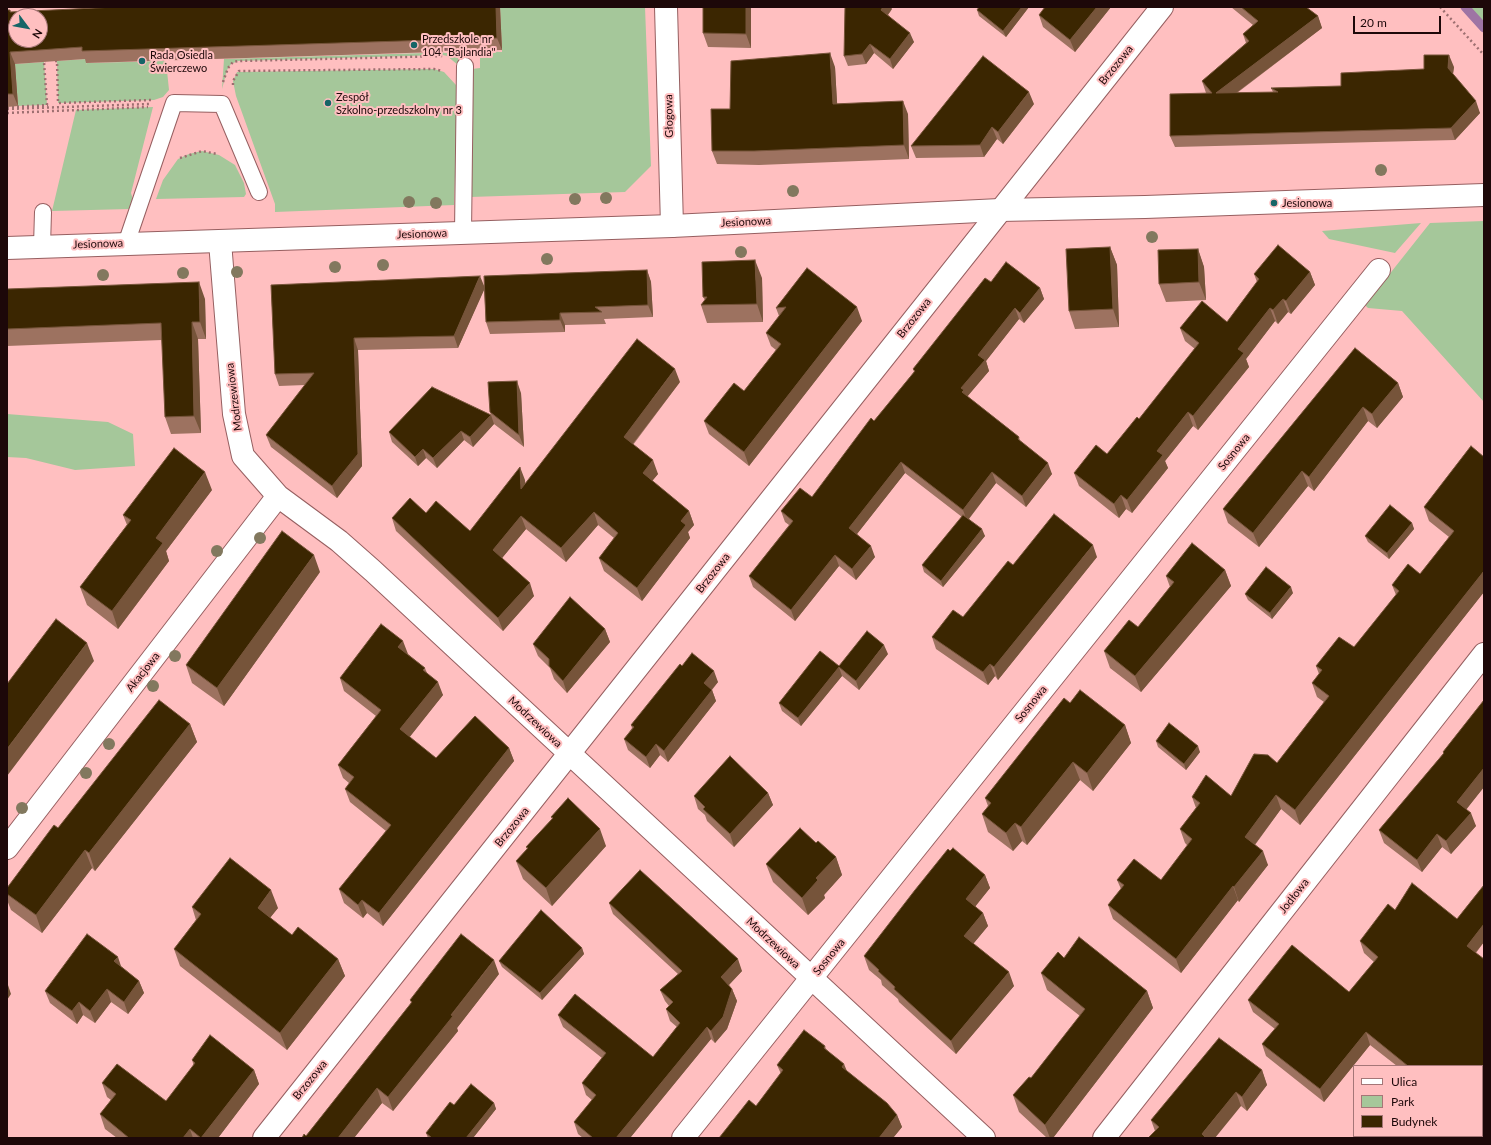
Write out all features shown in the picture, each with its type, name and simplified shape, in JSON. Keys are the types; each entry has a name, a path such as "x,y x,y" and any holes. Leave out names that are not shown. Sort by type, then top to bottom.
{"street":[{"name":"Głogowa","path":"666,7 672,226"},
{"name":"Brzozowa","path":"264,1138 570,755 1162,7"},
{"name":"Jesionowa","path":"7,248 672,226 1000,210 1153,207 1484,195"},
{"name":"Modrzewiowa","path":"220,242 234,414 243,456 278,496 339,541 373,571 984,1138"},
{"name":"Sosnowa","path":"683,1138 1379,270"},
{"name":"Akacjowa","path":"7,848 278,496"},
{"name":"Jodłowa","path":"1104,1138 1484,654"}],"lane":[{"path":"463,233 465,66"},
{"path":"126,244 174,102 222,104 259,192"},
{"path":"42,246 43,212"}],"path":[{"path":"1440,7 1484,55"},
{"path":"222,89 227,70 231,64 238,61 443,56 450,58"},
{"path":"7,108 47,105 44,62 57,61 58,104 154,100"},
{"path":"7,108 174,102"}],"green space":[{"path":"500,7 645,7 651,166 625,192 470,197 472,69 480,68 480,51 502,52"},
{"path":"1465,7 1484,7 1484,28"},
{"path":"459,52 458,65 447,56 443,55 238,61 231,64 227,70 222,89 224,59"},
{"path":"86,59 87,65 87,63 166,61 169,90 163,97 154,100 58,103 57,61"},
{"path":"44,62 47,105 18,106 15,64"},
{"path":"434,69 444,72 456,85 458,90 454,205 275,212 275,204 236,96 233,81 237,72"},
{"path":"153,107 131,193 133,200 130,209 52,211 76,110"},
{"path":"202,151 219,155 235,165 244,183 246,194 244,197 156,199 163,180 178,159 189,154"},
{"path":"1484,221 1484,402 1402,311 1368,308 1365,305 1430,223"},
{"path":"1421,223 1395,253 1329,239 1322,231"},
{"path":"7,414 108,422 133,434 135,466 75,470 26,458 7,457"}],"building":[{"path":"116,7 496,7 497,38 82,51 82,47 10,52 13,94 7,94 7,10 8,48 48,48 48,10"},
{"path":"703,7 746,7 746,34 703,33"},
{"path":"845,7 883,7 881,10 910,33 890,59 870,44 862,54 844,56"},
{"path":"979,7 1022,7 1003,31 977,10"},
{"path":"1045,7 1097,7 1070,40 1039,15"},
{"path":"1241,7 1306,7 1318,16 1216,93 1278,92 1271,88 1341,86 1341,73 1424,69 1424,55 1449,55 1448,68 1476,101 1451,128 1170,136 1170,94 1212,93 1202,81 1249,41 1243,34 1258,21"},
{"path":"830,53 833,104 903,101 904,145 754,151 712,151 711,109 730,109 731,61"},
{"path":"983,56 1029,92 998,132 992,127 980,145 911,146"},
{"path":"1278,245 1310,272 1286,301 1283,299 1273,310 1270,308 1238,349 1244,353 1193,416 1188,412 1157,451 1163,455 1127,500 1121,495 1114,504 1074,473 1096,445 1107,454 1137,417 1139,419 1199,343 1180,328 1202,301 1227,322 1259,279 1254,274"},
{"path":"1110,247 1113,309 1069,311 1066,249"},
{"path":"1198,249 1199,282 1159,284 1158,250"},
{"path":"755,260 757,304 701,305 707,297 703,297 702,262"},
{"path":"1006,262 1040,288 1020,313 1015,308 978,355 985,360 961,388 964,390 962,392 1019,437 1018,439 1048,463 1022,496 992,472 963,510 901,462 849,528 871,546 852,569 835,555 791,610 749,576 793,521 781,511 800,488 812,497 871,418 874,421 915,371 913,369 985,278 991,282"},
{"path":"807,268 857,307 744,452 704,421 734,383 744,391 781,344 766,333 786,307 776,308"},
{"path":"647,270 648,305 595,307 602,312 560,313 560,320 486,322 484,276"},
{"path":"480,276 454,336 354,338 358,454 332,486 266,435 314,373 275,374 271,285"},
{"path":"199,282 200,322 192,322 194,416 165,417 161,323 7,329 7,289"},
{"path":"637,339 675,369 624,437 653,460 643,473 689,511 681,521 686,525 637,588 599,558 618,533 594,512 561,548 521,516 493,550 530,583 498,618 392,518 410,498 426,513 436,501 470,531 520,467 521,489"},
{"path":"1355,348 1398,383 1372,414 1363,407 1309,477 1302,471 1253,533 1223,509"},
{"path":"517,381 519,435 490,412 488,382"},
{"path":"432,387 491,415 470,437 461,431 433,458 423,449 415,457 389,432"},
{"path":"1471,446 1484,457 1484,571 1295,810 1276,795 1245,837 1263,851 1234,887 1233,886 1176,959 1108,905 1124,885 1117,880 1134,859 1161,880 1192,839 1180,829 1200,803 1192,797 1206,775 1231,796 1254,754 1268,755 1277,763 1329,696 1312,683 1322,670 1316,666 1339,637 1354,647 1399,591 1392,585 1408,564 1420,574 1454,531 1424,507"},
{"path":"174,448 205,472 156,538 163,543 112,611 80,587 131,520 123,515"},
{"path":"1390,505 1412,523 1387,553 1365,536"},
{"path":"1054,514 1093,545 994,667 990,664 983,672 932,637 953,610 963,617 1008,561 1013,565"},
{"path":"963,515 982,529 941,581 922,565"},
{"path":"282,531 314,555 217,688 186,665"},
{"path":"1192,543 1225,570 1135,676 1104,651 1129,620 1138,627 1174,582 1166,576"},
{"path":"1266,567 1291,587 1270,613 1245,594"},
{"path":"570,597 605,629 563,681 549,666 549,659 533,644"},
{"path":"56,619 87,643 7,749 7,684"},
{"path":"381,624 403,641 398,647 425,668 423,670 438,682 400,729 436,758 475,716 509,748 379,913 362,900 358,905 339,889 391,825 345,789 354,777 338,765 381,710 340,678"},
{"path":"867,631 884,645 856,681 839,667 798,718 779,703 820,651 839,666"},
{"path":"692,653 714,671 704,683 712,690 664,751 656,744 646,757 624,739 634,727 631,725 680,664 682,666"},
{"path":"1080,690 1125,725 1087,773 1073,762 1021,827 1015,823 1006,833 982,814 991,803 985,798 1064,698 1070,703"},
{"path":"159,700 190,724 89,853 85,850 36,915 7,894 7,888 54,825 58,828"},
{"path":"1484,700 1484,768 1457,802 1471,813 1446,841 1437,834 1417,860 1379,830 1444,753 1443,752"},
{"path":"1169,723 1198,746 1184,764 1156,741"},
{"path":"730,756 768,793 730,834 703,809 705,807 694,796"},
{"path":"568,798 600,829 546,888 516,861"},
{"path":"800,828 816,843 818,841 836,857 816,878 818,880 802,898 766,864"},
{"path":"953,848 985,875 966,899 983,913 964,936 1009,972 951,1041 894,989 895,987 864,956 948,849 950,851"},
{"path":"230,858 271,890 258,908 292,935 298,927 338,959 280,1033 174,949 201,914 192,907"},
{"path":"640,870 738,959 721,977 732,989 723,1017 711,1031 707,1027 616,1138 593,1138 574,1122 596,1095 582,1083 606,1053 558,1015 575,994 653,1057 680,1023 666,1009 673,1002 660,990 682,971 609,903"},
{"path":"1412,883 1457,919 1484,885 1484,924 1467,946 1484,959 1484,1067 1483,1068 1483,1065 1407,1065 1366,1032 1320,1089 1262,1044 1279,1024 1248,1000 1292,945 1349,992 1378,957 1360,941 1388,904 1395,910"},
{"path":"541,910 582,948 540,993 499,961"},
{"path":"87,934 118,957 114,961 139,981 124,1002 107,989 90,1011 79,1002 72,1011 45,991"},
{"path":"461,934 494,960 451,1015 453,1016 388,1097 377,1088 338,1138 302,1138 304,1134 306,1136 412,1002 410,1000"},
{"path":"1079,937 1147,991 1045,1125 1013,1095 1029,1077 1031,1078 1085,1009 1041,973 1058,952 1064,958"},
{"path":"804,1030 825,1046 824,1048 844,1064 842,1067 887,1103 897,1115 879,1138 719,1138 749,1100 756,1106 783,1070 777,1065"},
{"path":"210,1035 254,1070 201,1138 190,1129 183,1138 129,1138 100,1114 116,1094 102,1083 117,1064 166,1101 195,1063 192,1060"},
{"path":"1219,1038 1262,1070 1242,1097 1236,1092 1202,1134 1206,1138 1148,1138 1159,1127 1151,1120"},
{"path":"471,1084 494,1103 466,1138 432,1138 426,1133 450,1102 454,1105"},
{"path":"1373,1137 1406,1137 1405,1138 1372,1138"}],"waterway":[{"path":"1465,7 1484,28"}],"place":[{"name":"Przedszkole nr 104 \"Bajlandia\"","path":"414,45"},
{"name":"Rada Osiedla Świerczewo","path":"142,61"},
{"name":"Zespół Szkolno-przedszkolny nr 3","path":"328,103"},
{"name":"Jesionowa","path":"1274,203"}]}
